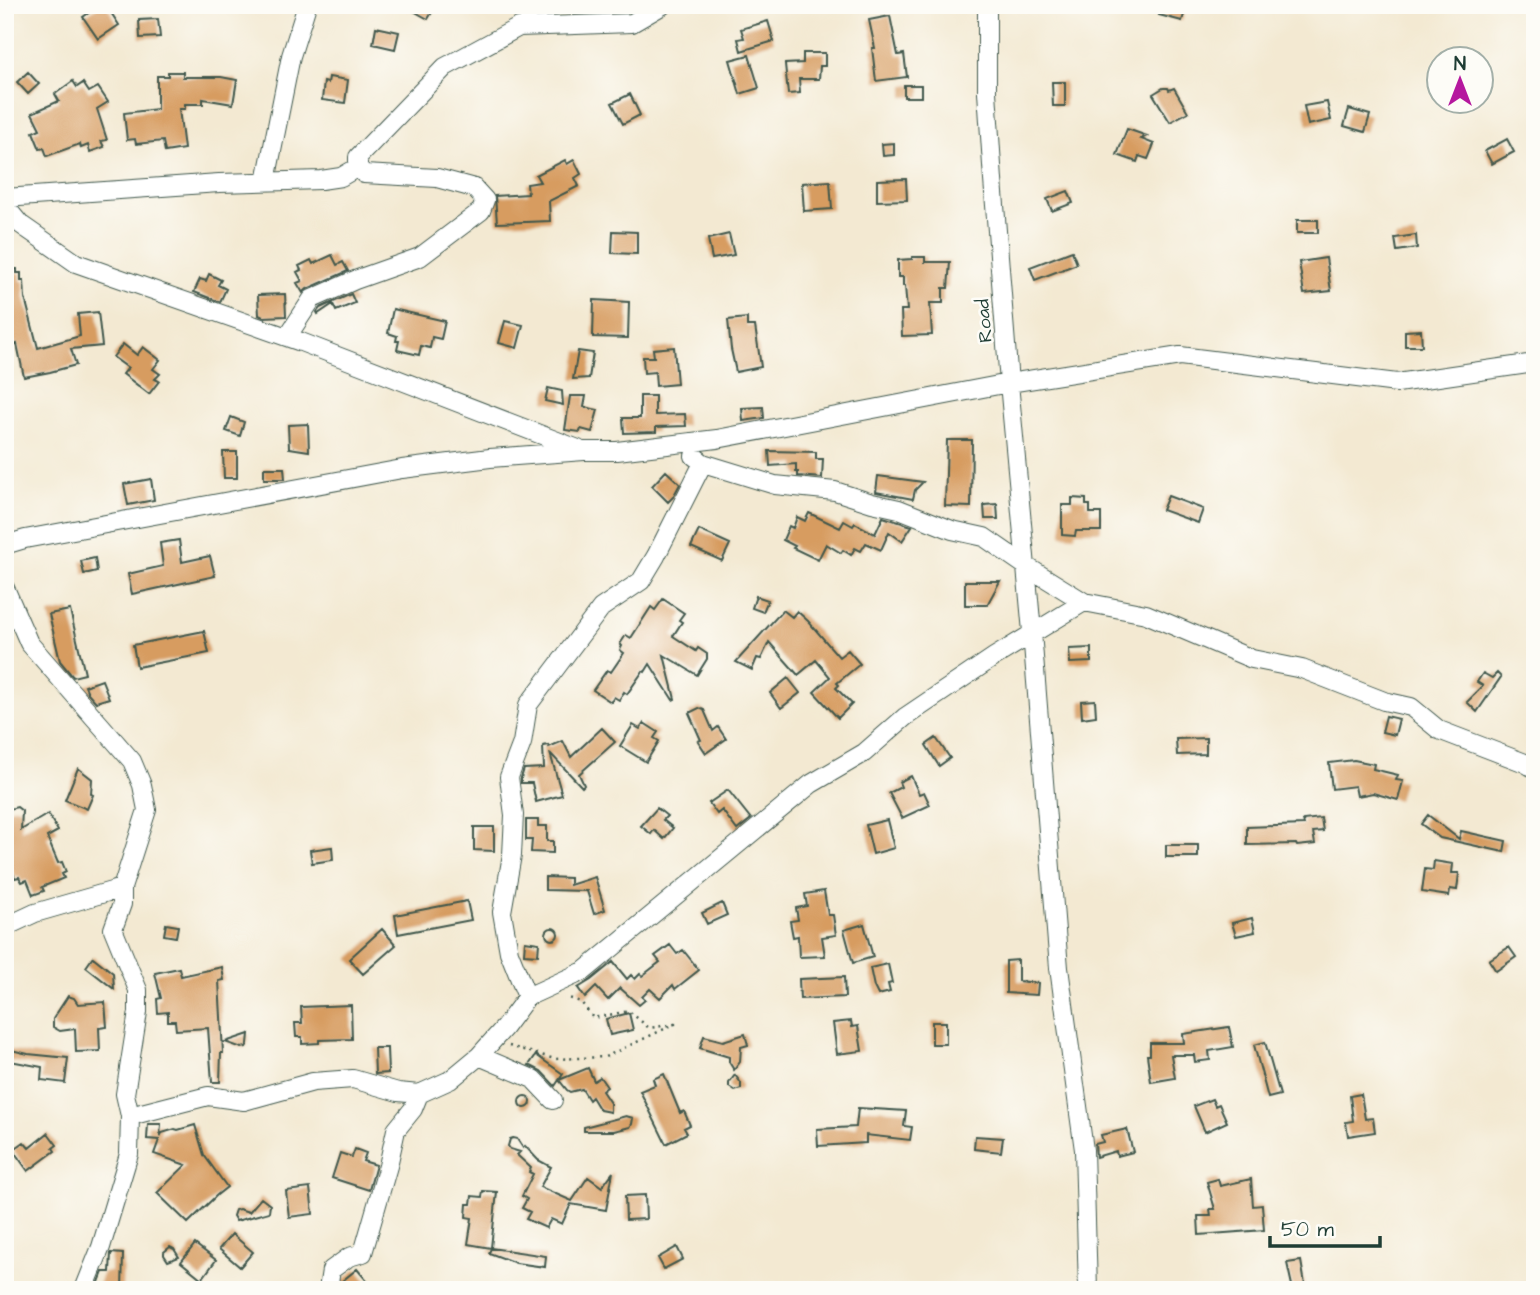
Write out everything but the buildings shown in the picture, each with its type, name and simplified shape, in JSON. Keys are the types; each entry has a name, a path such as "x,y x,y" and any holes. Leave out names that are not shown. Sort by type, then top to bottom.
{"street":[{"path":"266,181 291,56 307,5"},
{"path":"287,337 312,299 419,257 481,211 485,200 474,188 437,178 364,174 358,167 358,158 445,67 519,27 632,23 663,5"},
{"name":"Road","path":"987,5 988,105 1009,383 1059,968 1084,1150 1088,1290"},
{"path":"5,198 219,183 321,180 341,177 358,167"},
{"path":"5,206 20,224 76,263 287,337 584,451"},
{"path":"5,545 402,469 491,458 584,451 617,452 717,439 1009,383 1180,356 1397,383 1535,363"},
{"path":"677,444 703,463 775,485 835,492 899,509 952,530 984,537 1084,601 1146,614 1252,659 1302,669 1384,701 1411,707 1439,730 1535,769"},
{"path":"535,993 509,953 502,912 512,855 514,815 509,777 522,743 528,705 601,608 641,581 703,463"},
{"path":"5,588 29,643 132,761 142,785 147,810 122,888 122,904 113,929 138,990 138,1012 125,1094 130,1116 128,1154 101,1247 85,1290"},
{"path":"130,1116 208,1096 244,1101 313,1082 352,1079 398,1092 419,1094 450,1080 479,1056 535,993 584,971 811,785 864,753 905,718 1032,632 1084,601"},
{"path":"5,927 35,913 122,888"},
{"path":"479,1056 533,1079 552,1100"},
{"path":"331,1290 331,1270 349,1257 363,1252 396,1130 413,1109 419,1094"}],"path":[{"path":"492,1041 555,1059 606,1057 675,1024 649,1028 629,1011 593,1018 581,1002 535,993"}]}
